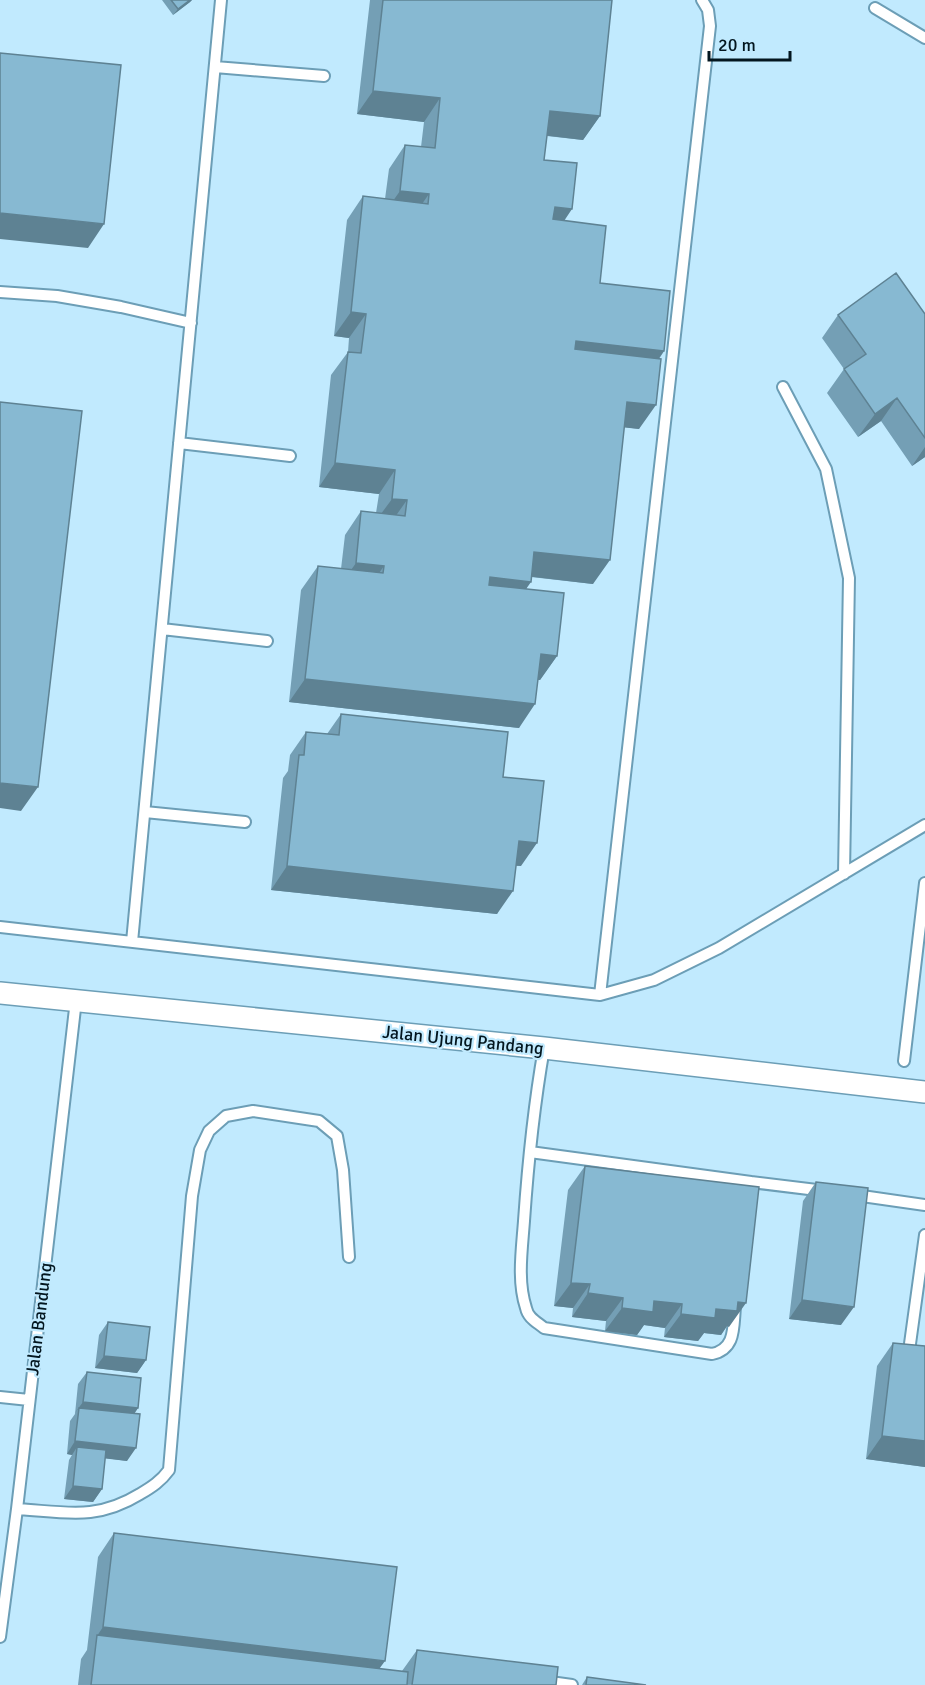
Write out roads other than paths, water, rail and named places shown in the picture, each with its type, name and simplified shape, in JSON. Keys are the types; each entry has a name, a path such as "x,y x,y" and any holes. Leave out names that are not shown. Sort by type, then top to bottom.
{"street":[{"name":"Jalan Ujung Pandang","path":"0,993 543,1048 925,1092"}],"lane":[{"path":"132,942 221,0"},
{"path":"600,995 710,26 708,10 702,0"},
{"path":"875,8 925,38"},
{"path":"215,67 324,76"},
{"path":"0,292 57,296 190,323"},
{"path":"783,387 826,469 849,578 844,874"},
{"path":"179,443 290,456"},
{"path":"162,629 267,641"},
{"path":"145,812 244,822"},
{"path":"0,927 600,995 654,980 720,948 925,825"},
{"path":"904,1060 925,883"},
{"name":"Jalan Bandung","path":"0,1638 76,1000"},
{"path":"543,1048 530,1152 521,1259 526,1310 532,1320 544,1328 712,1354 722,1352 731,1343 736,1297"},
{"path":"17,1509 90,1514 122,1505 162,1480 169,1470 192,1196 200,1150 209,1131 226,1116 253,1111 319,1121 337,1136 344,1170 349,1257"},
{"path":"530,1152 925,1205"},
{"path":"748,1205 751,1182"},
{"path":"909,1351 925,1235"},
{"path":"0,1397 29,1400"},
{"path":"541,1680 572,1685"}]}
